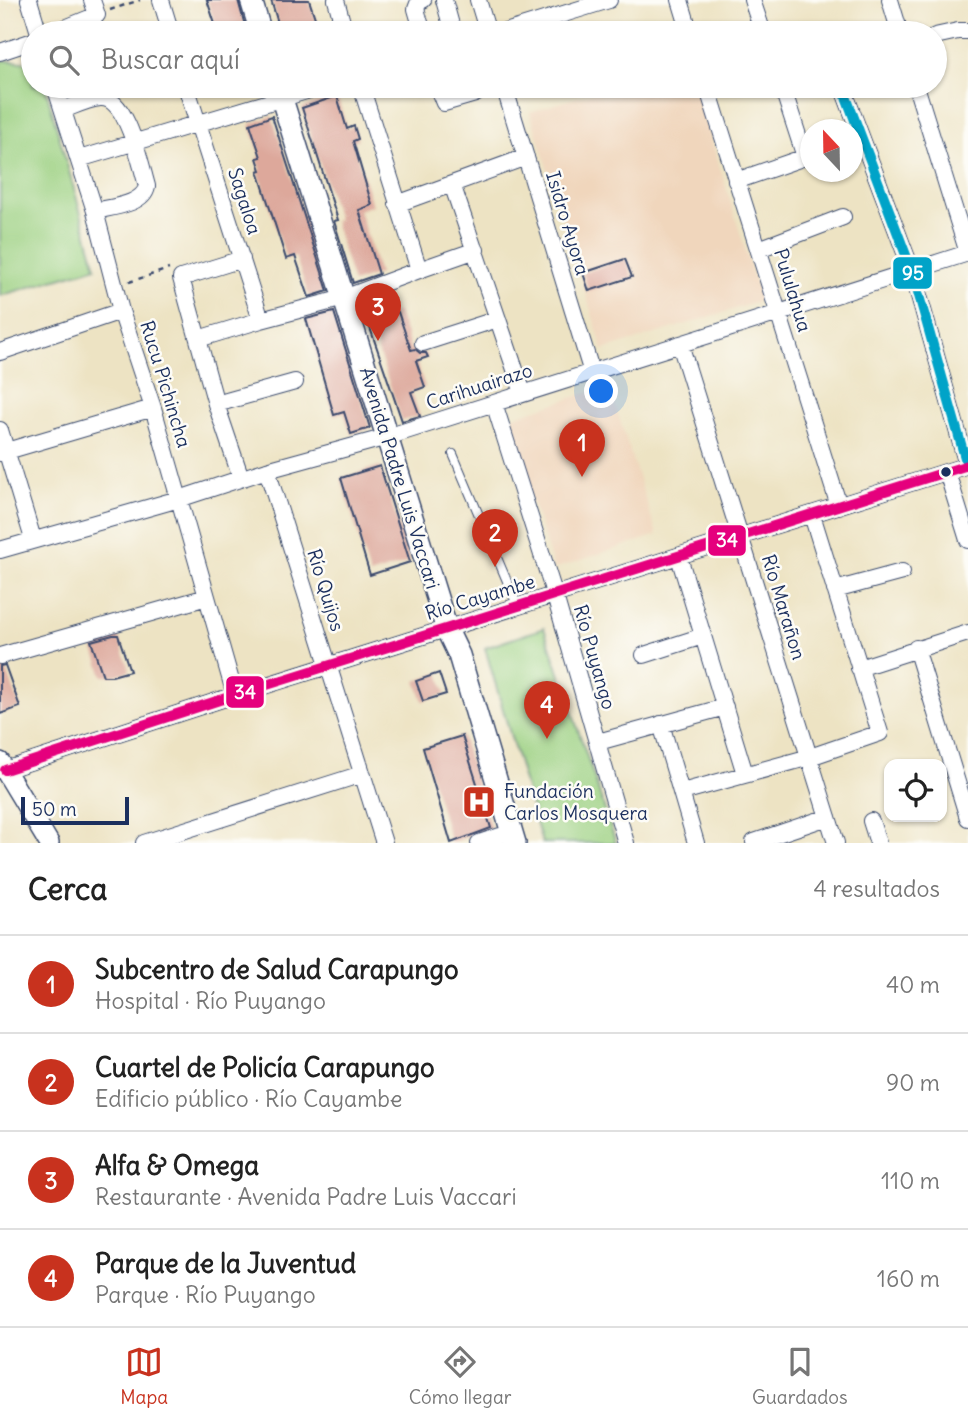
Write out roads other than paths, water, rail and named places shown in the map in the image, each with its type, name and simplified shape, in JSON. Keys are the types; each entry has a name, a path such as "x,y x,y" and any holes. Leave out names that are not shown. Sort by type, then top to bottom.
{"main road":[{"path":"251,0 257,21"},
{"name":"Avenida Padre Luis Vaccari","path":"282,98 352,295 387,437 447,630 459,654 506,841"}],"street":[{"path":"29,0 35,21"},
{"path":"161,0 167,21"},
{"path":"336,0 342,21"},
{"path":"420,21 416,4 423,0"},
{"path":"444,0 451,21"},
{"path":"478,0 484,21"},
{"path":"541,21 609,0"},
{"path":"680,0 687,21"},
{"path":"752,0 760,21"},
{"path":"890,0 896,21"},
{"path":"72,21 95,7"},
{"path":"947,33 958,31 967,35"},
{"path":"0,52 21,45"},
{"name":"Rucu Pichincha","path":"59,98 95,211 114,287 153,408 235,695"},
{"path":"63,110 99,98"},
{"path":"95,211 139,199 147,186 120,108 105,98"},
{"name":"Sagaloa","path":"190,98 242,259 266,319"},
{"path":"79,159 198,123 266,98"},
{"path":"365,98 419,270"},
{"path":"440,98 444,103 461,98"},
{"name":"Isidro Ayora","path":"508,98 592,373"},
{"name":"Pululahua","path":"711,98 839,506"},
{"path":"736,181 805,157 786,98"},
{"path":"847,98 912,271 967,465"},
{"path":"920,98 968,253"},
{"path":"397,204 526,157"},
{"path":"452,184 523,393"},
{"path":"759,249 843,217"},
{"path":"198,339 352,295 476,250"},
{"name":"Carihuairazo","path":"0,550 387,437 968,253"},
{"path":"241,478 216,404 181,278 242,259"},
{"path":"0,352 121,311"},
{"path":"423,343 498,319"},
{"name":"Río Marañon","path":"680,344 836,843"},
{"path":"216,404 295,382"},
{"name":"Río Puyango","path":"495,403 555,596 626,843"},
{"path":"4,451 153,408"},
{"path":"0,430 4,451 33,539"},
{"name":"Río Cayambe","path":"3,766 447,630 967,465"},
{"name":"Río Quijos","path":"267,470 384,843"},
{"path":"947,472 968,540"},
{"path":"682,792 810,757 880,733 812,515"},
{"path":"679,557 745,774"},
{"path":"835,590 902,572"},
{"path":"0,656 207,597"},
{"path":"859,668 968,633"},
{"path":"644,654 703,636"},
{"path":"916,648 968,818"},
{"path":"598,742 724,707"},
{"path":"661,724 696,843"},
{"path":"3,766 49,843"},
{"path":"144,843 362,774"},
{"path":"754,842 828,817"},
{"path":"871,821 878,843"},
{"path":"479,843 506,841"}],"lane":[{"path":"453,454 518,607"}],"place":[{"name":"Alfa & Omega","path":"378,341"},
{"name":"Subcentro de Salud Carapungo","path":"582,477"},
{"name":"Cuartel de Policía Carapungo","path":"495,567"},
{"name":"Parque de la Juventud","path":"547,739"},
{"name":"Fundación Carlos Mosquera","path":"479,802"}]}
